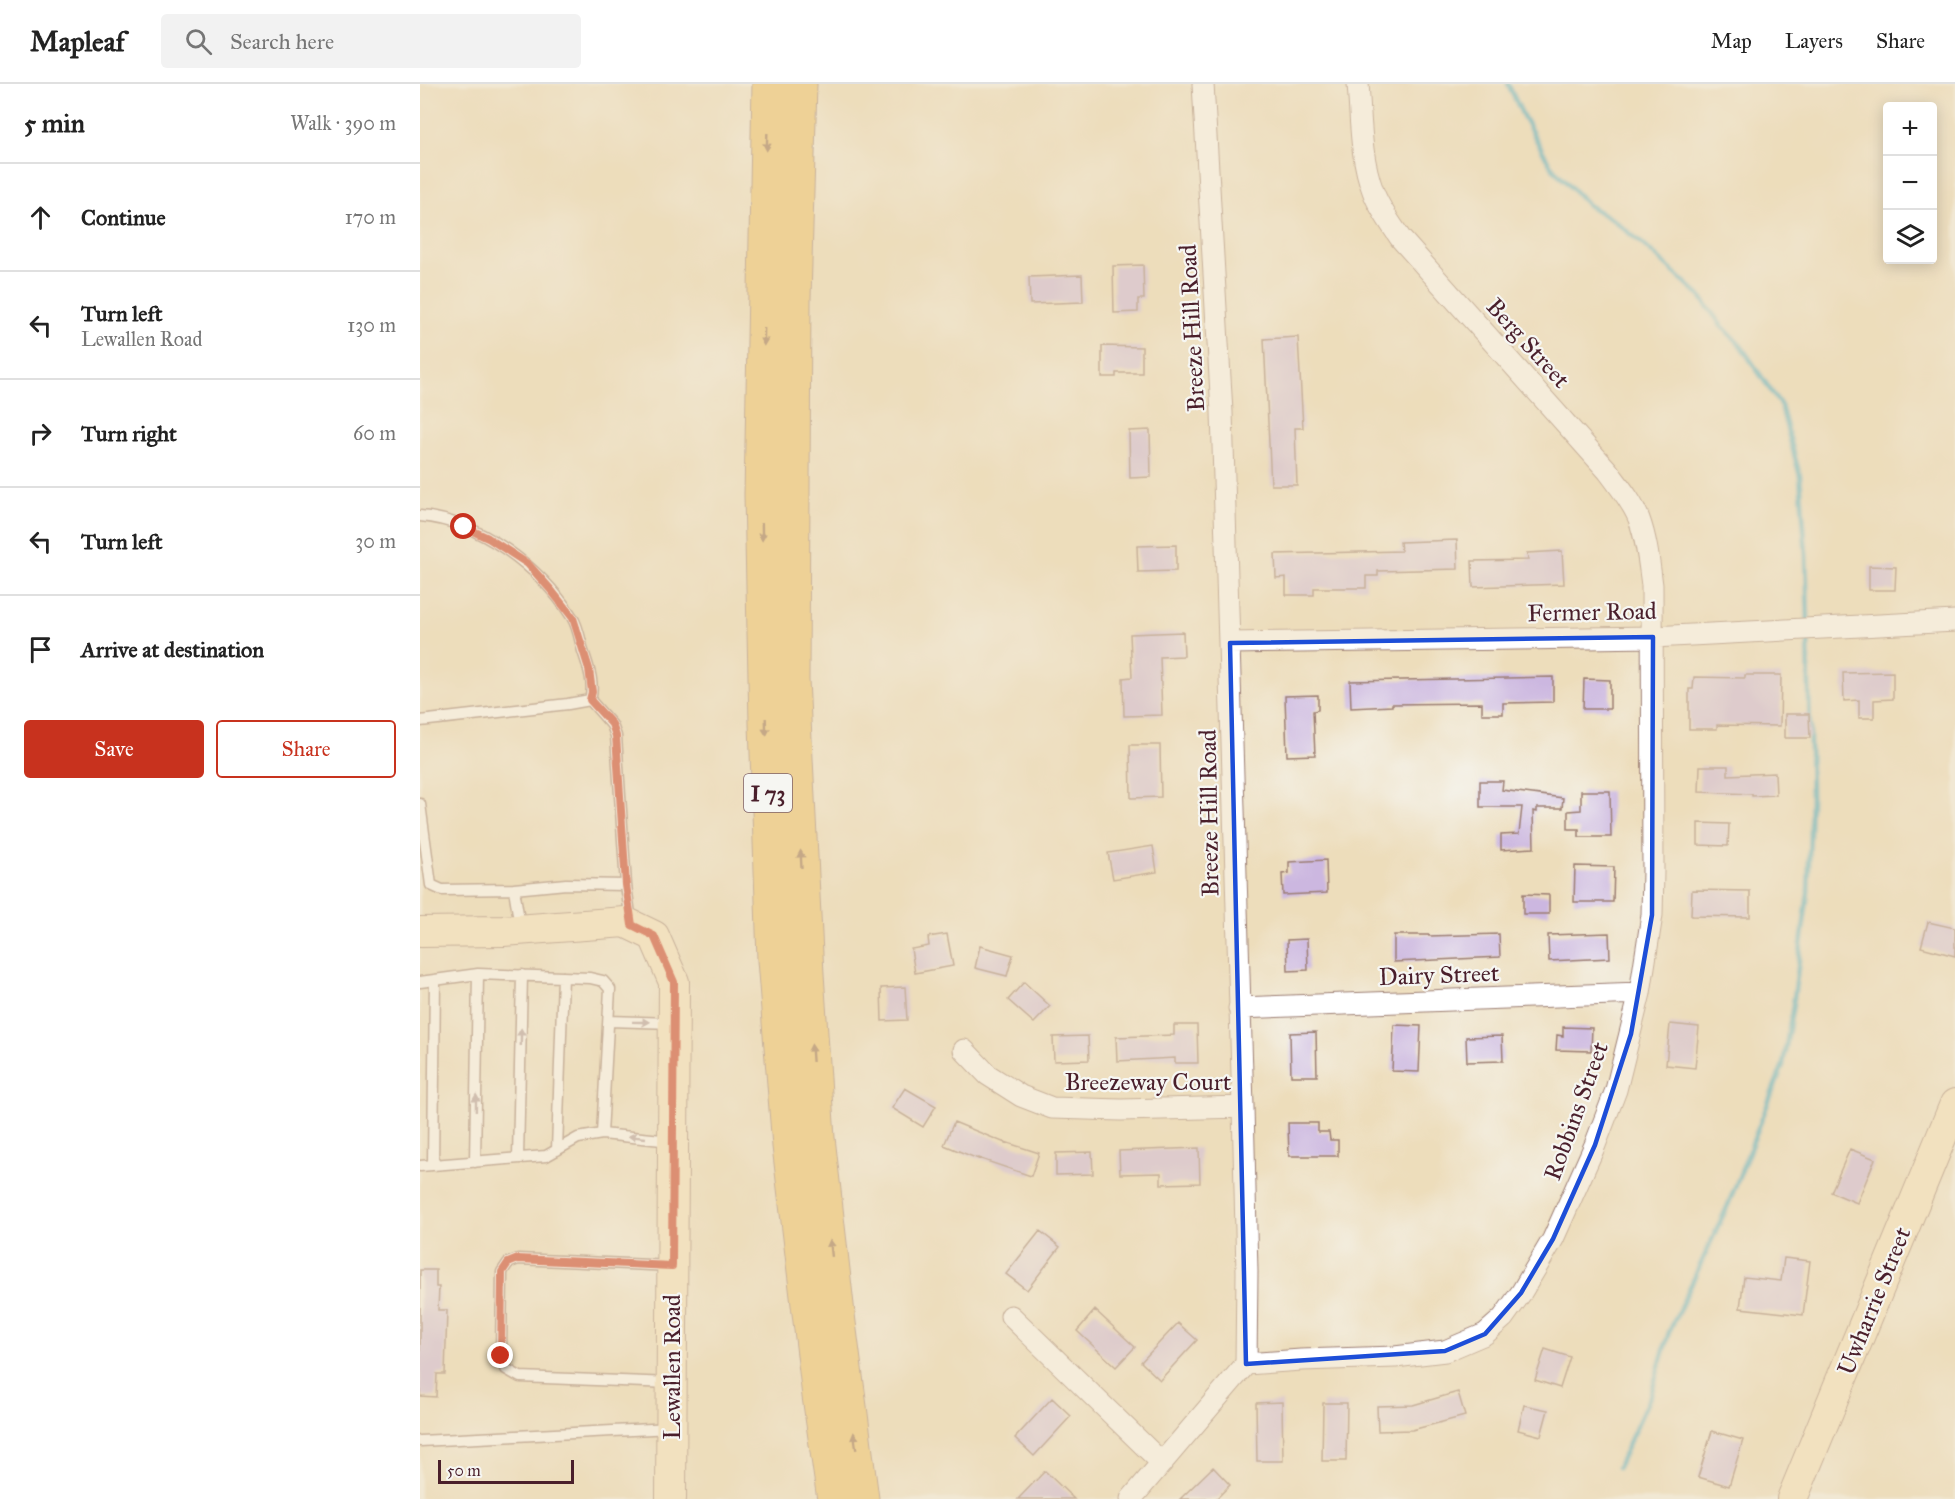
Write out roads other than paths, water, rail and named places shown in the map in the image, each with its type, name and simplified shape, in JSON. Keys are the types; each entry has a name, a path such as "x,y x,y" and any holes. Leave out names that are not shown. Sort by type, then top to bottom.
{"highway":[{"name":"I 73","path":"769,84 761,495 774,960 790,1157 834,1499"},
{"name":"I 73","path":"800,84 794,298 792,680 818,1138 862,1499"}],"street":[{"name":"Breeze Hill Road","path":"1203,84 1222,412 1230,643 1247,1272 1246,1364"},
{"name":"Berg Street","path":"1358,84 1367,172 1373,192 1395,230 1608,471 1625,494 1638,518 1647,546 1653,637"},
{"name":"Fermer Road","path":"1230,643 1653,637 1955,621"},
{"name":"Robbins Street","path":"1246,1364 1395,1357 1445,1351 1485,1334 1521,1293 1538,1267 1595,1145 1616,1090 1640,993 1652,904 1653,637"},
{"name":"Lewallen Road","path":"420,932 521,930 625,921 654,936 658,945 674,982 671,1499"},
{"name":"Dairy Street","path":"1239,1008 1640,993"},
{"name":"Breezeway Court","path":"964,1050 988,1075 1021,1096 1052,1108 1121,1110 1243,1107"},
{"name":"Uwharrie Street","path":"1792,1499 1955,1104"},
{"path":"1011,1316 1162,1463"},
{"path":"1131,1499 1246,1364"}],"lane":[{"path":"420,516 464,527 488,538 528,564 573,618 589,669 592,692 590,700"},
{"path":"420,721 590,700"},
{"path":"590,700 612,724 616,736 626,885 632,925"},
{"path":"420,804 431,885 442,890 626,885"},
{"path":"514,889 521,930"},
{"path":"475,1162 478,974"},
{"path":"420,982 478,974 590,978 603,981 610,989 602,1134"},
{"path":"518,1158 522,975"},
{"path":"557,1150 562,977"},
{"path":"433,1165 435,980"},
{"path":"609,1021 674,1023"},
{"path":"420,1166 546,1156 578,1138 602,1134 673,1141"},
{"path":"672,1266 518,1259 508,1263 502,1272 501,1356 506,1369 520,1377 672,1383"},
{"path":"420,1441 671,1428"}],"waterway":[{"path":"1508,84 1551,166 1588,205 1613,220 1638,240 1699,295 1721,325 1741,346 1781,406 1800,476 1808,624"},
{"path":"1618,1467 1651,1394 1669,1332 1728,1205 1783,1065 1808,892 1811,797 1808,634"}]}
